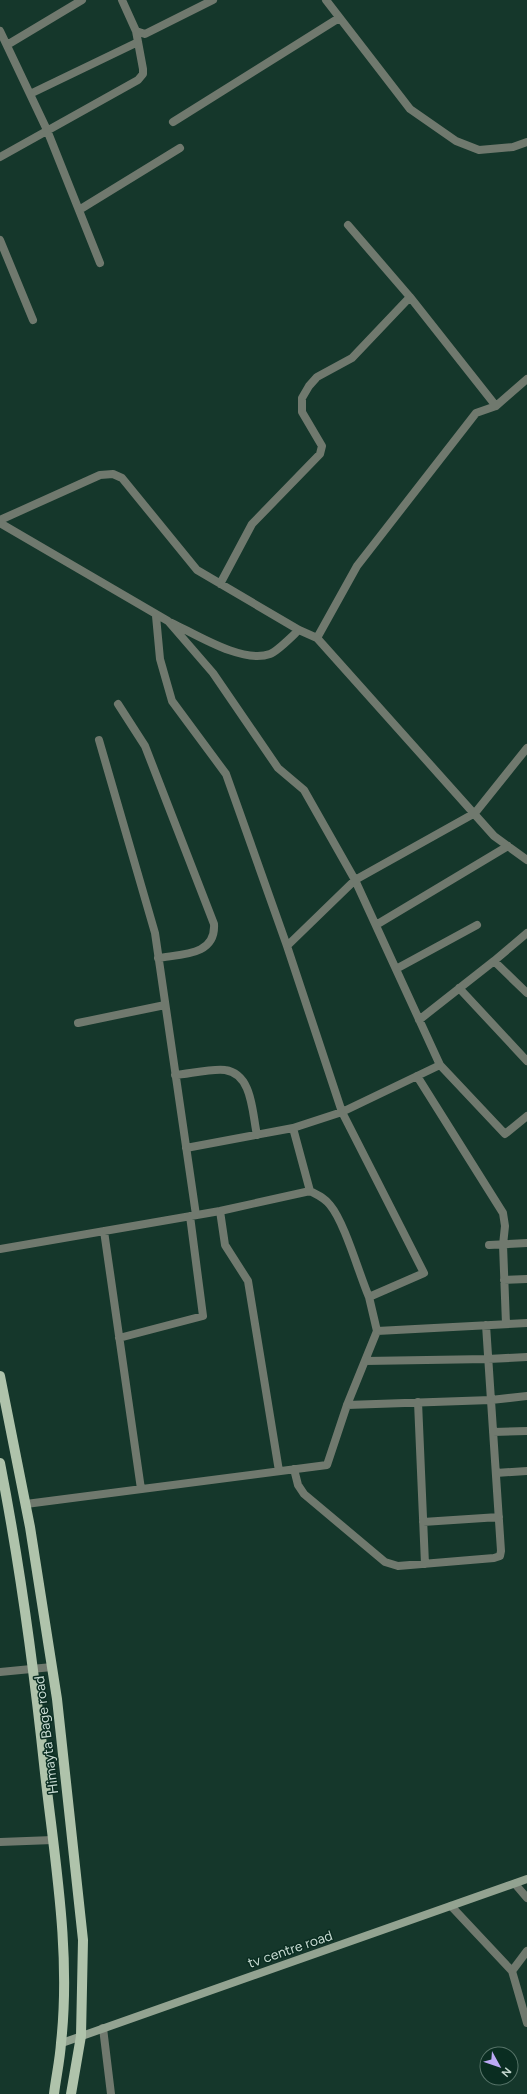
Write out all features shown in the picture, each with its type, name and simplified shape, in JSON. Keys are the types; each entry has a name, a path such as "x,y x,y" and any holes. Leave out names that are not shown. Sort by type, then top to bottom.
{"main road":[{"name":"Himayta Bage road","path":"0,1376 26,1504 52,1667 83,1940 81,2036 71,2094"},
{"path":"0,1463 14,1532 33,1669 62,1918 64,1986 62,2043 54,2094"},
{"name":"tv centre road","path":"62,2043 527,1879"}],"street":[{"path":"7,45 82,0"},
{"path":"0,157 138,80 143,74 136,31 122,0"},
{"path":"136,31 140,34 151,33 214,0"},
{"path":"326,0 410,109 456,141 479,150 513,147 527,142"},
{"path":"173,122 339,18"},
{"path":"0,31 47,130 100,263"},
{"path":"30,94 138,42"},
{"path":"79,210 180,148"},
{"path":"348,225 410,297 496,406"},
{"path":"0,240 33,320"},
{"path":"220,584 252,524 320,454 322,446 302,412 302,398 309,386 317,377 352,358 410,297"},
{"path":"316,638 362,560 476,413 496,406 527,380"},
{"path":"0,522 100,475 113,474 122,478 197,570 299,630 316,638 475,813 494,836 527,860"},
{"path":"0,522 156,616 227,649 252,655 271,654 299,630"},
{"path":"156,616 160,660 172,701 226,774 287,946 342,1112 424,1273 369,1297"},
{"path":"168,621 213,673 278,768 304,790 355,880 440,1065 505,1134 527,1116"},
{"path":"118,704 145,746 214,924 212,941 203,949 158,958"},
{"path":"99,740 155,933 186,1148 203,1316 119,1338"},
{"path":"287,946 355,880 475,813 527,748"},
{"path":"376,925 508,846"},
{"path":"396,970 477,925"},
{"path":"419,1020 527,933"},
{"path":"494,961 527,993"},
{"path":"459,988 527,1061"},
{"path":"78,1023 165,1005"},
{"path":"186,1148 293,1128 342,1112 440,1065"},
{"path":"175,1075 225,1069 237,1074 244,1080 248,1088 256,1135"},
{"path":"417,1076 503,1213 505,1226 503,1244 506,1324"},
{"path":"293,1128 310,1191"},
{"path":"0,1249 220,1211 310,1191 324,1199 331,1206 340,1222 369,1297 377,1331 347,1405 327,1465 26,1504"},
{"path":"220,1211 226,1248 245,1274 248,1281 279,1471"},
{"path":"104,1231 140,1489"},
{"path":"489,1245 527,1244"},
{"path":"504,1280 527,1279"},
{"path":"377,1331 527,1323"},
{"path":"294,1469 298,1485 304,1494 386,1562 398,1566 494,1558 500,1556 499,1517 486,1325"},
{"path":"365,1361 527,1357"},
{"path":"347,1405 490,1400 527,1396"},
{"path":"418,1402 425,1564"},
{"path":"493,1432 527,1431"},
{"path":"496,1473 527,1471"},
{"path":"423,1522 499,1517"},
{"path":"0,1672 52,1667"},
{"path":"0,1842 53,1840"},
{"path":"515,1884 527,1898"},
{"path":"451,1906 512,1972 527,2023"},
{"path":"512,1972 527,1951"},
{"path":"103,2028 111,2094"}]}
